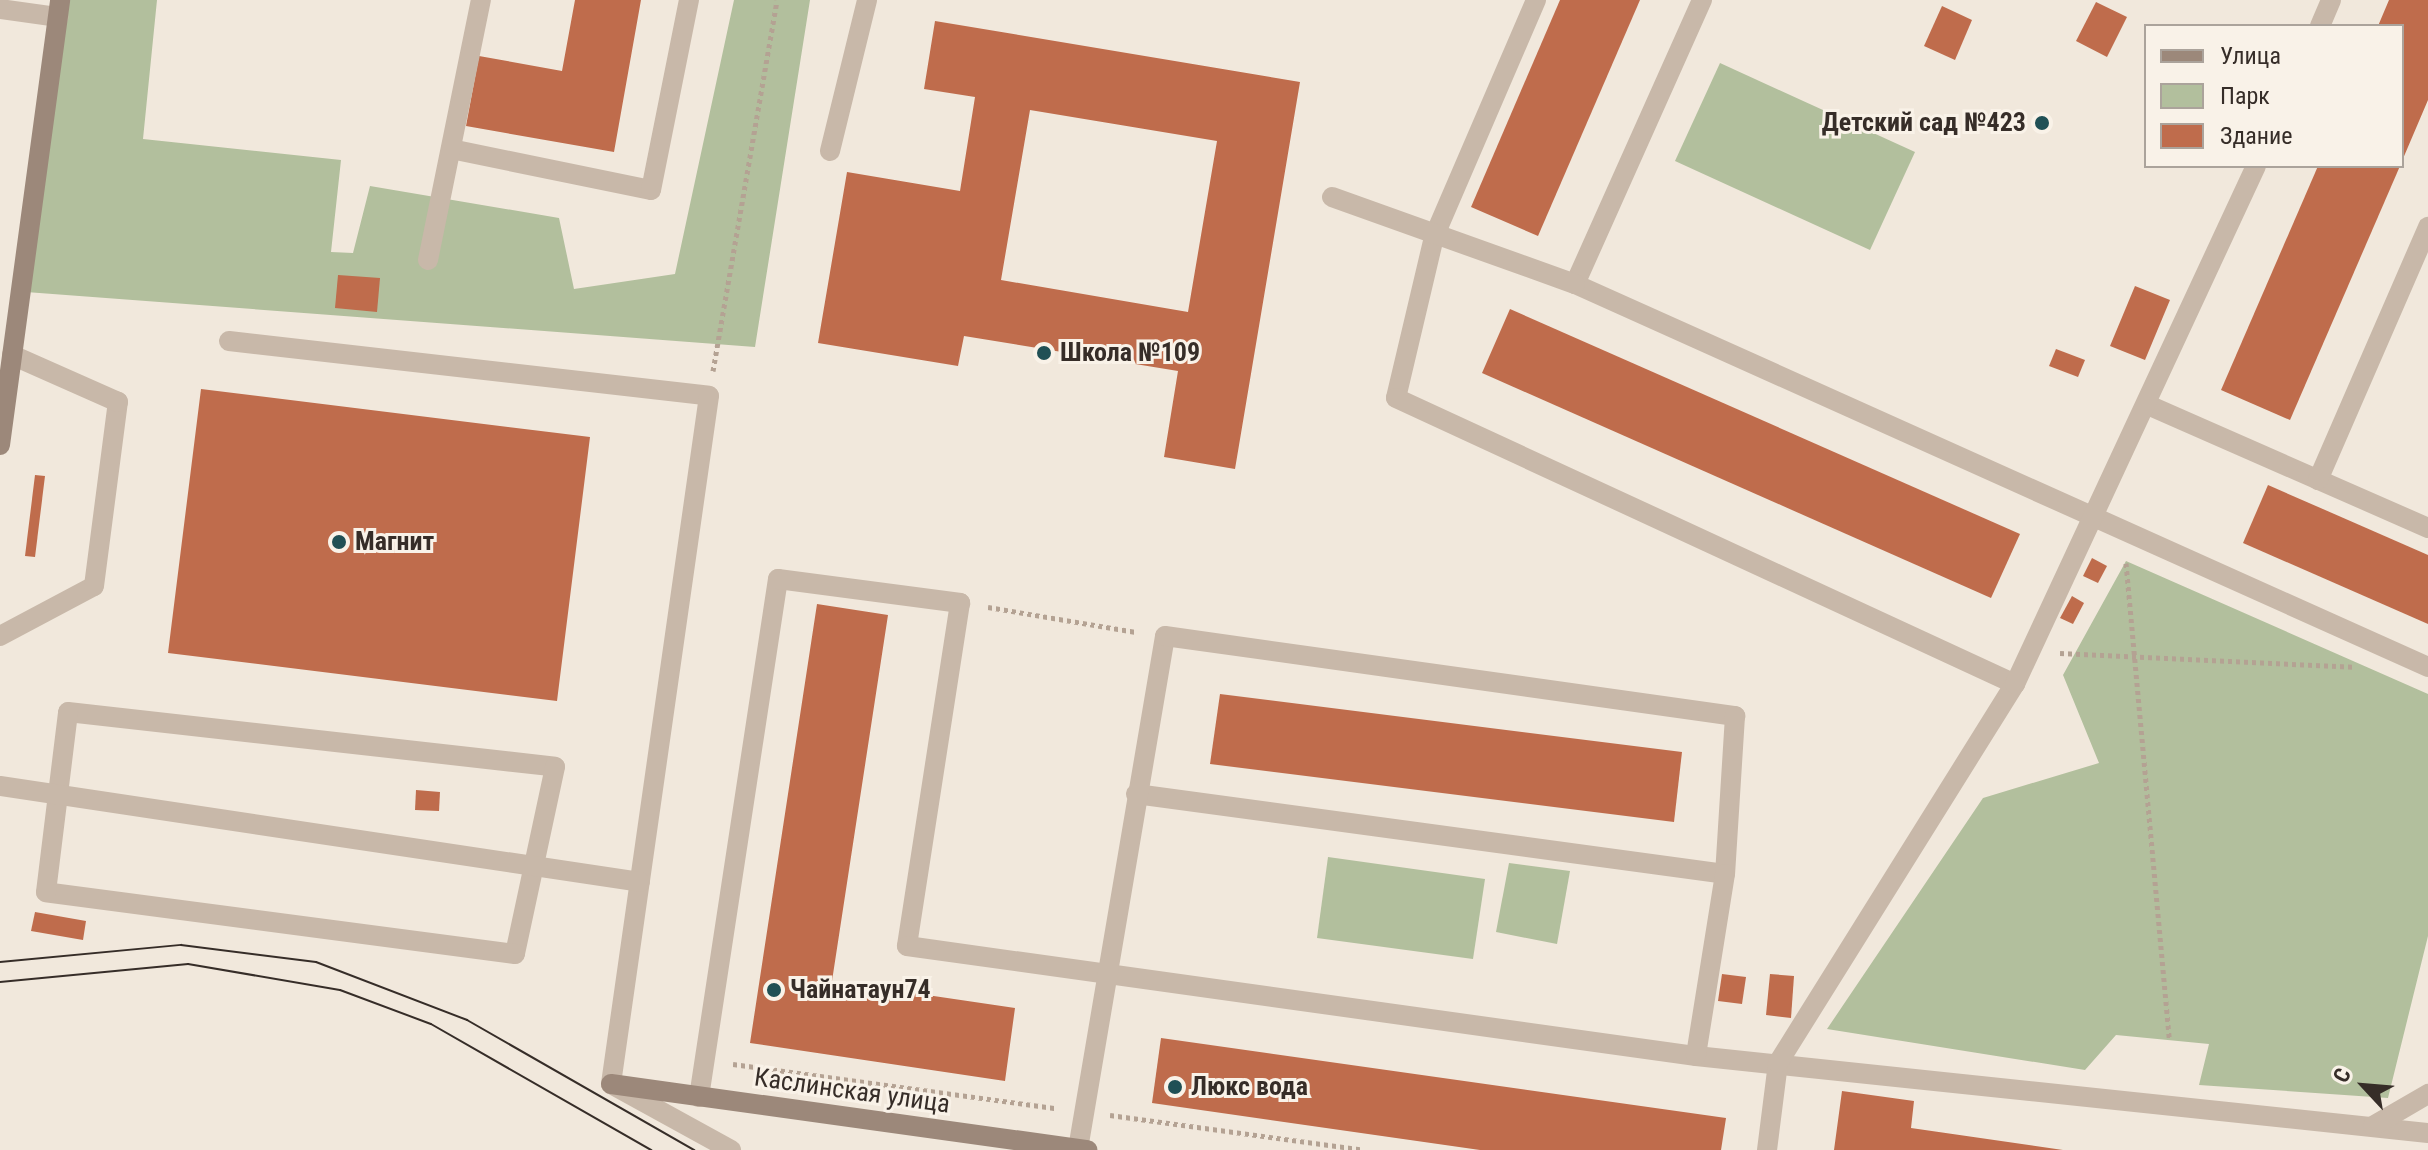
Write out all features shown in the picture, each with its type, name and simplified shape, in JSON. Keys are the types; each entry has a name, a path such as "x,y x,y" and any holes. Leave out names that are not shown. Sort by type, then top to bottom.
{"main road":[{"path":"0,445 59,9"},
{"name":"Каслинская улица","path":"611,1084 1082,1149"}],"lane":[{"path":"428,260 481,0"},
{"path":"451,149 651,190 689,0"},
{"path":"830,151 867,0"},
{"path":"1536,0 1434,237 1396,398 2015,684"},
{"path":"1575,284 1702,0"},
{"path":"2321,24 2331,0"},
{"path":"0,9 59,9"},
{"path":"1767,1150 1778,1063 2015,684 2095,519 2255,168"},
{"path":"1332,197 1434,237 1575,284 2428,667"},
{"path":"2318,480 2428,227"},
{"path":"229,341 709,396 611,1084 731,1150"},
{"path":"0,636 94,586 118,402 12,355"},
{"path":"2148,405 2428,528"},
{"path":"699,1097 778,579 960,603 907,946 1696,1056 2428,1133"},
{"path":"1082,1149 1083,1112 1102,975 1165,636 1735,716 1725,874 1696,1056"},
{"path":"68,712 555,767 530,866 515,954 46,892 52,794 68,712"},
{"path":"0,786 640,882"},
{"path":"1136,794 1725,874"},
{"path":"2373,1126 2428,1094"}],"path":[{"path":"709,396 777,0"},
{"path":"2126,561 2169,1040"},
{"path":"960,603 1165,636"},
{"path":"2031,651 2370,668"},
{"path":"705,1060 1364,1150"}],"green space":[{"path":"68,0 157,0 143,139 341,160 331,252 353,253 370,186 559,218 574,289 675,274 734,0 810,0 755,347 26,292"},
{"path":"1720,63 1915,152 1870,250 1675,161"},
{"path":"2126,561 2428,694 2428,936 2388,1098 2199,1085 2209,1044 2116,1035 2085,1070 1827,1029 1983,798 2099,763 2063,675"},
{"path":"1328,857 1485,879 1473,959 1317,938"},
{"path":"1509,863 1570,871 1557,944 1496,932"}],"building":[{"path":"575,0 641,0 614,152 466,126 479,56 562,71"},
{"path":"1560,0 1640,0 1538,236 1471,207"},
{"path":"2389,0 2428,0 2428,100 2404,156 2404,24 2379,24"},
{"path":"2096,2 2127,17 2107,57 2076,41"},
{"path":"1942,6 1972,20 1955,60 1924,46"},
{"path":"935,21 1300,82 1235,469 1164,457 1178,371 964,336 958,366 818,343 847,172 960,191 975,97 924,89","holes":["1030,110 1217,141 1188,312 1001,280"]},
{"path":"2317,168 2399,168 2290,420 2221,390"},
{"path":"338,275 380,278 377,312 335,308"},
{"path":"2135,286 2170,300 2145,360 2110,346"},
{"path":"1510,309 2020,534 1991,598 1482,373"},
{"path":"2056,349 2085,360 2078,377 2049,366"},
{"path":"201,389 590,437 557,701 168,653"},
{"path":"35,475 45,476 35,557 25,556"},
{"path":"2268,485 2428,555 2428,624 2243,543"},
{"path":"2092,558 2107,566 2098,583 2083,576"},
{"path":"2072,596 2084,603 2073,624 2060,618"},
{"path":"817,604 888,615 832,981 1015,1008 1005,1081 750,1043"},
{"path":"1220,694 1682,752 1674,822 1210,764"},
{"path":"416,790 440,792 439,811 415,810"},
{"path":"35,912 86,921 83,940 31,931"},
{"path":"1722,974 1746,977 1742,1004 1718,1001"},
{"path":"1770,974 1794,976 1791,1018 1766,1015"},
{"path":"1161,1038 1726,1118 1721,1150 1480,1150 1152,1103"},
{"path":"1842,1091 1914,1101 1911,1128 2063,1150 1834,1150"}],"tram line":[{"path":"0,962 181,945 316,962 467,1020 694,1150"},
{"path":"0,982 188,964 340,990 431,1024 651,1150"}],"place":[{"name":"Детский сад №423","path":"2042,123"},
{"name":"Школа №109","path":"1044,353"},
{"name":"Магнит","path":"339,542"},
{"name":"Чайнатаун74","path":"774,990"},
{"name":"Люкс вода","path":"1175,1087"}]}
